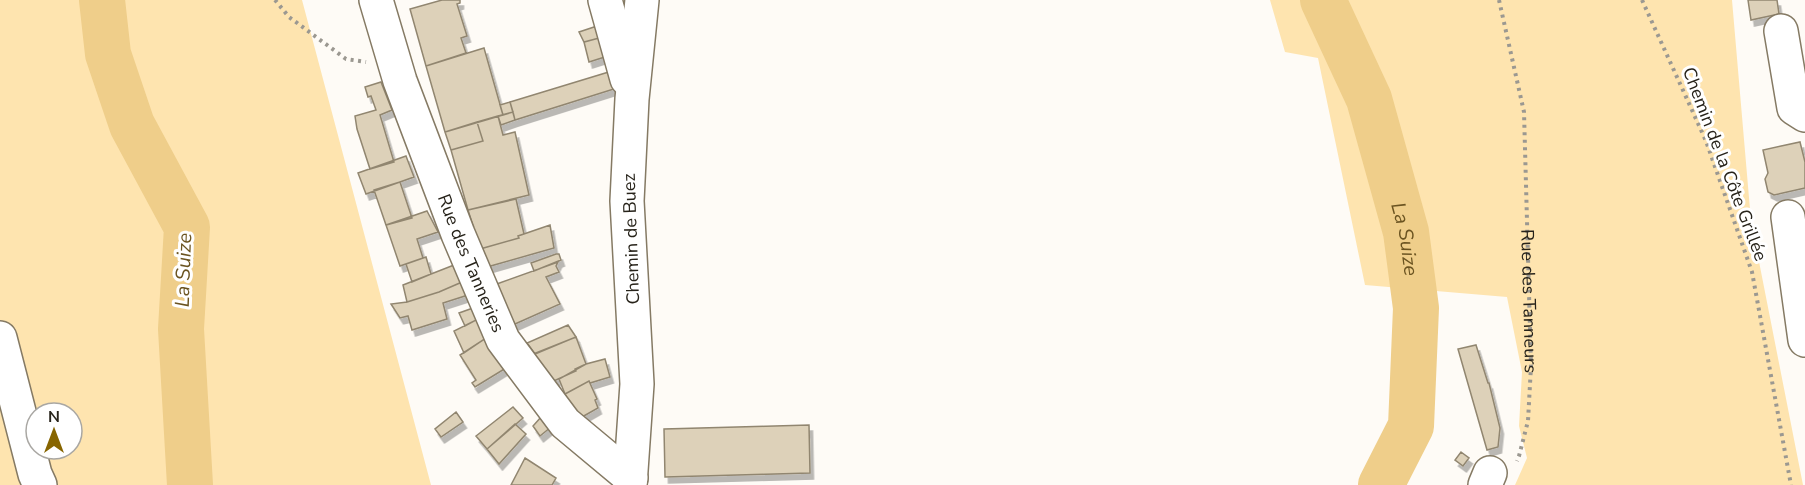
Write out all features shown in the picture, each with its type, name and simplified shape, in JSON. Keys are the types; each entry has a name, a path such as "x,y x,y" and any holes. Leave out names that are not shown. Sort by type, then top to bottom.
{"street":[{"name":"Rue des Tanneries","path":"376,0 396,68 458,234 503,340 565,423 631,481"},
{"path":"605,0 632,99"},
{"name":"Chemin de Buez","path":"631,481 637,384 627,201 632,99 642,0"},
{"path":"1781,31 1794,108 1805,115"},
{"path":"1788,217 1805,340"},
{"path":"0,338 35,474 40,485"}],"path":[{"path":"275,0 289,17 346,58 396,68"},
{"name":"Rue des Tanneurs","path":"1496,474 1520,456 1528,421 1531,366 1524,112 1499,0"},
{"name":"Chemin de la Côte Grillée","path":"1642,0 1706,141 1752,272 1791,485"}],"shaded area":[{"path":"0,0 302,0 431,485 0,485"},
{"path":"1270,0 1732,0 1751,221 1803,485 1515,485 1527,458 1519,426 1522,372 1507,297 1365,285 1318,58 1285,52"}],"building":[{"path":"442,0 460,0 457,4 467,36 461,38 466,53 426,66 410,9"},
{"path":"1748,0 1777,0 1779,14 1751,20"},
{"path":"600,25 603,37 584,42 579,32"},
{"path":"603,37 608,56 589,62 584,42"},
{"path":"484,48 503,115 445,132 426,66"},
{"path":"612,71 617,88 515,120 510,102"},
{"path":"381,82 392,110 380,115 394,162 370,169 355,116 376,110 365,87"},
{"path":"510,102 513,112 503,115 500,105"},
{"path":"513,112 515,120 501,125 498,116"},
{"path":"498,116 503,135 515,132 529,195 468,210 451,150 483,141 477,122"},
{"path":"477,122 483,141 451,150 445,132"},
{"path":"1800,142 1805,162 1805,188 1774,195 1768,192 1765,179 1768,173 1763,150"},
{"path":"406,156 414,177 366,194 358,173"},
{"path":"400,182 412,218 386,225 374,190"},
{"path":"516,199 524,234 518,236 519,238 480,249 468,210"},
{"path":"427,211 438,232 417,239 423,258 400,266 386,225"},
{"path":"550,225 554,248 487,267 480,249 519,238 518,236"},
{"path":"559,254 561,260 534,271 531,263"},
{"path":"426,257 431,274 412,282 406,264"},
{"path":"558,262 556,266 559,272 546,277 560,304 515,324 494,285"},
{"path":"454,265 462,282 407,302 403,285"},
{"path":"462,282 468,295 443,303 447,319 412,330 408,316 400,318 391,304 407,302"},
{"path":"473,308 478,319 465,326 459,313"},
{"path":"478,319 486,338 464,353 454,331"},
{"path":"568,325 576,337 535,354 527,343"},
{"path":"576,337 586,364 547,384 531,355"},
{"path":"486,338 506,368 475,387 472,383 476,380 460,355"},
{"path":"1476,345 1489,383 1500,428 1498,447 1487,450 1458,349"},
{"path":"605,359 610,377 590,383 589,381 565,394 559,379 586,364"},
{"path":"589,381 597,399 595,400 598,408 582,417 573,411 565,394"},
{"path":"513,407 523,418 487,449 476,436"},
{"path":"456,412 463,422 441,437 435,429"},
{"path":"542,416 551,427 540,436 533,426"},
{"path":"515,424 526,434 499,464 487,449"},
{"path":"809,425 810,473 665,477 664,429"},
{"path":"1461,452 1469,458 1463,466 1455,460"},
{"path":"525,458 556,478 552,485 511,485"}],"waterway":[{"name":"La Suize","path":"102,0 108,54 132,125 187,227 181,329 190,485"},
{"name":"La Suize","path":"1323,0 1369,99 1406,232 1416,308 1411,426 1381,485"}]}
